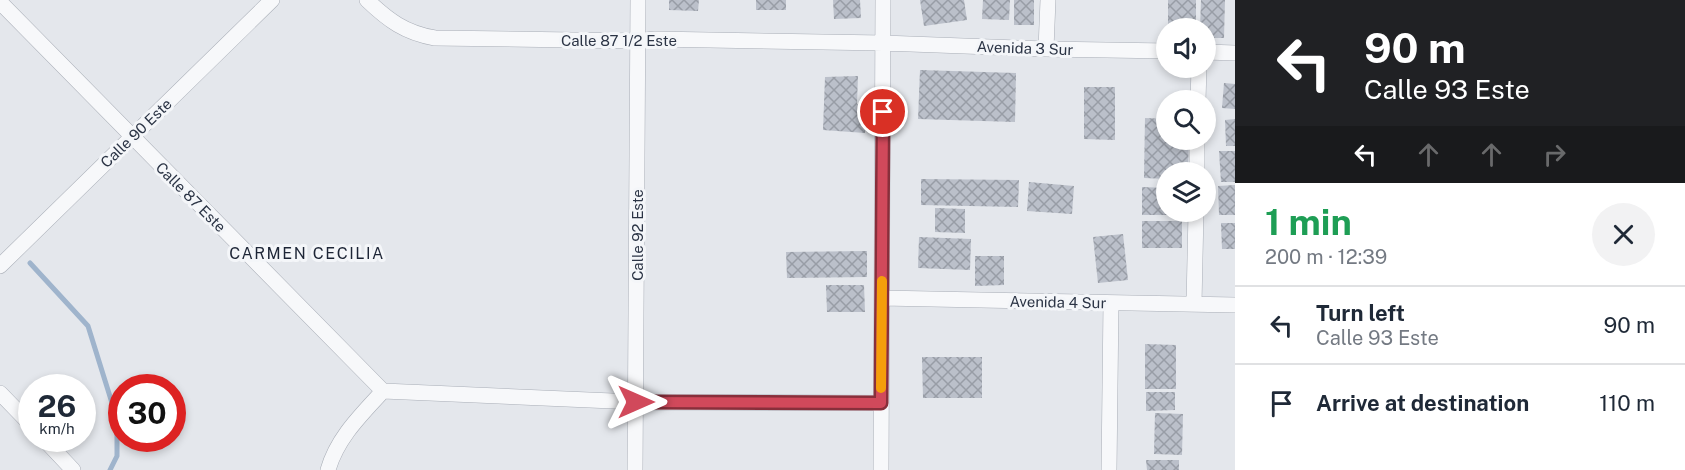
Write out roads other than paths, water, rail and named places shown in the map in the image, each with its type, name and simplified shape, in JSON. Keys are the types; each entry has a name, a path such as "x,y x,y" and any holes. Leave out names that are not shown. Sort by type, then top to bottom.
{"street":[{"name":"Calle 90 Este","path":"0,266 272,0"},
{"name":"Calle 87 1/2 Este","path":"367,0 398,26 422,36 435,38 883,43"},
{"name":"Calle 92 Este","path":"635,470 638,0"},
{"path":"880,470 883,0"},
{"path":"1046,49 1048,0"},
{"name":"Calle 87 Este","path":"0,3 383,391"},
{"name":"Avenida 3 Sur","path":"883,43 1156,51"},
{"path":"1216,52 1235,53"},
{"path":"1194,304 1196,222"},
{"name":"Avenida 4 Sur","path":"882,298 1235,305"},
{"path":"1109,470 1111,303"},
{"path":"328,470 332,456 346,432 383,391 636,402 881,403"},
{"path":"0,393 18,412"},
{"path":"56,452 73,470"}],"waterway":[{"path":"30,263 88,326 117,419 117,456 110,470"}],"district":[{"name":"CARMEN CECILIA","path":"307,253"}]}
